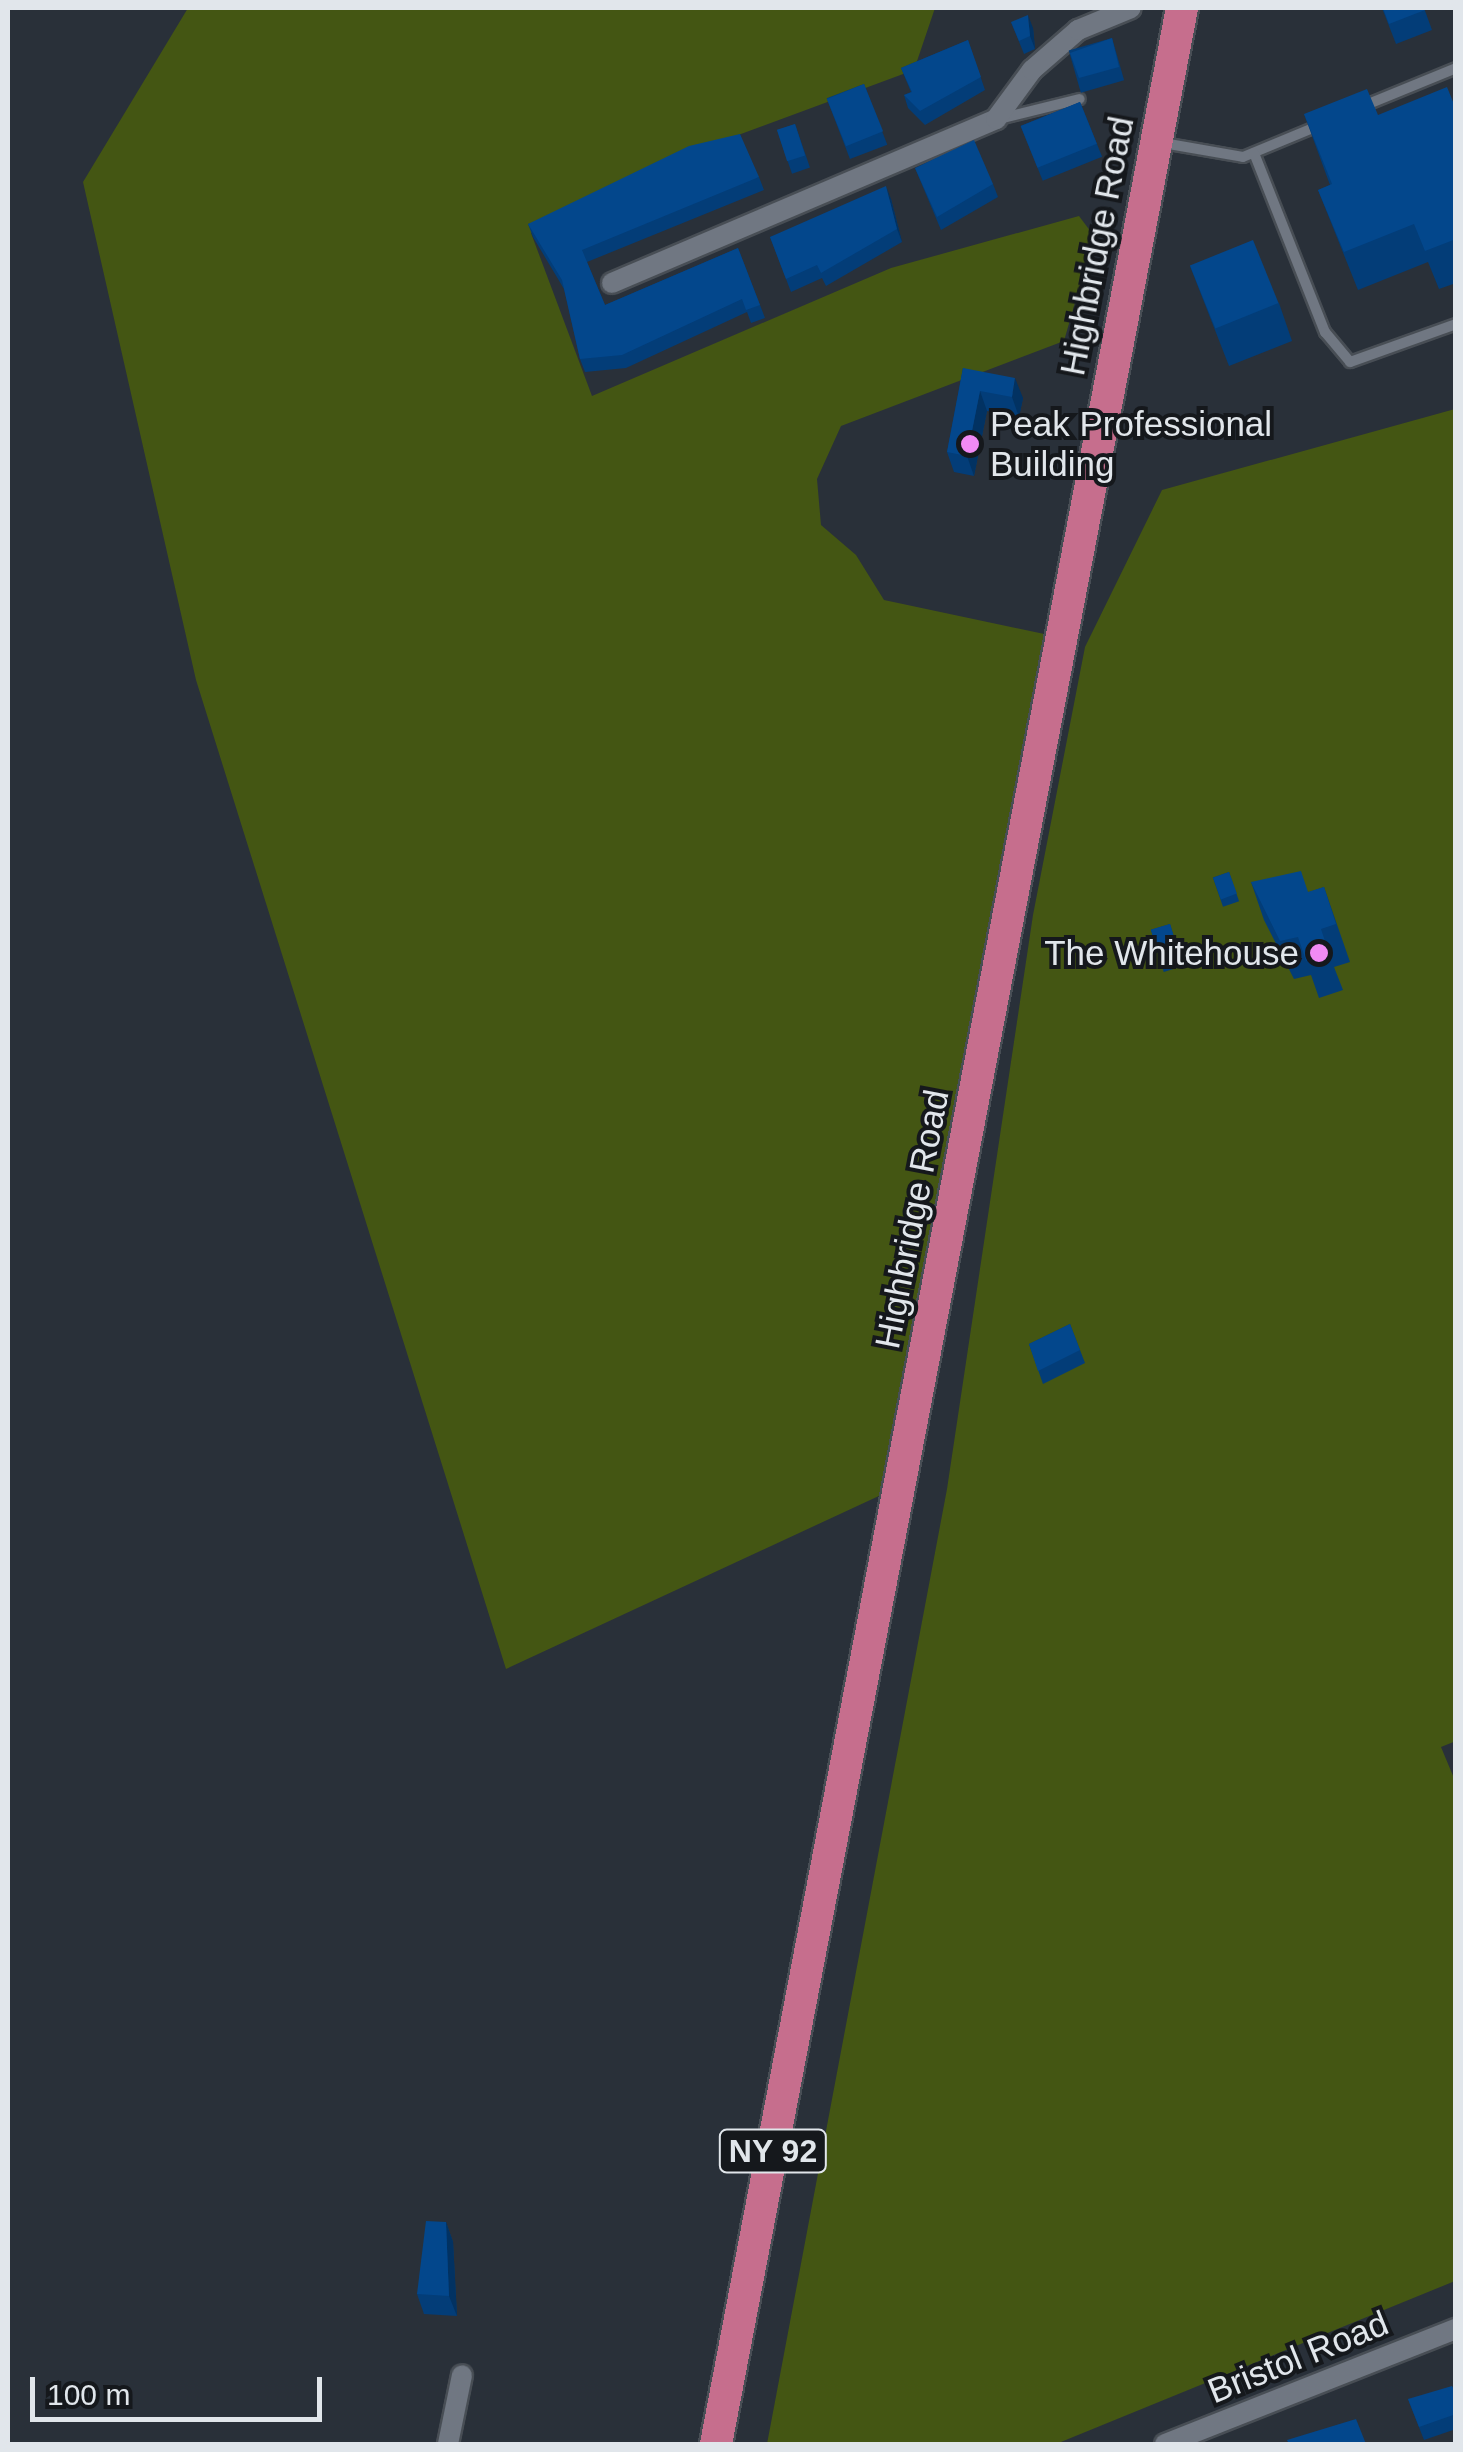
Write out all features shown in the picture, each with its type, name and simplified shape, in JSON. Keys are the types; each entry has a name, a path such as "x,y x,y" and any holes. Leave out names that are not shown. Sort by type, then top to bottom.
{"highway":[{"name":"Highbridge Road","path":"716,2444 1182,8"}],"street":[{"path":"612,283 996,119 1032,70 1078,30 1132,8"},
{"name":"Bristol Road","path":"1165,2444 1456,2329"},
{"path":"448,2444 462,2375"}],"lane":[{"path":"1344,115 1456,68"},
{"path":"996,119 1080,99"},
{"path":"1157,142 1254,153 1326,122"},
{"path":"1254,153 1325,332 1350,362 1456,324"}],"green space":[{"path":"188,8 935,8 914,70 692,152 531,233 592,396 891,268 1079,216 1094,236 1064,341 841,426 817,479 821,525 856,555 884,600 1049,635 881,1495 506,1669 196,680 83,182"},
{"path":"1455,409 1456,1741 1441,1747 1456,1783 1455,2281 1056,2444 767,2444 947,1489 1033,915 1085,647 1162,490"}],"building":[{"path":"1383,8 1424,8 1425,10 1389,24"},
{"path":"1028,15 1030,36 1019,41 1011,22"},
{"path":"1112,38 1119,67 1079,78 1070,53"},
{"path":"968,40 981,77 920,111 904,95 912,92 901,68"},
{"path":"864,84 883,131 846,146 827,99"},
{"path":"1447,87 1456,109 1456,239 1425,251 1414,224 1344,252 1318,190 1332,184 1304,114 1367,89 1378,115"},
{"path":"1080,102 1097,144 1038,168 1021,126"},
{"path":"795,124 805,155 787,161 777,130"},
{"path":"740,134 759,177 582,250 605,305 738,248 760,305 746,310 742,299 622,355 580,359 562,280 528,224 689,146"},
{"path":"974,140 993,184 937,217 915,168"},
{"path":"886,186 897,229 821,273 817,265 786,279 770,237"},
{"path":"1253,240 1278,303 1215,329 1190,265"},
{"path":"963,368 1015,378 1012,397 980,391 967,456 947,452"},
{"path":"1301,871 1308,892 1324,887 1336,924 1321,929 1329,953 1306,961 1298,937 1280,941 1251,882"},
{"path":"1229,872 1237,894 1221,899 1213,878"},
{"path":"1170,924 1179,953 1160,959 1151,930"},
{"path":"1070,1324 1080,1350 1038,1371 1029,1344"},
{"path":"426,2221 446,2222 449,2296 417,2294"},
{"path":"1452,2386 1456,2414 1419,2427 1408,2399"},
{"path":"1356,2419 1366,2444 1289,2444 1287,2440"}],"place":[{"name":"Peak Professional Building","path":"970,444"},
{"name":"The Whitehouse","path":"1319,953"}]}
